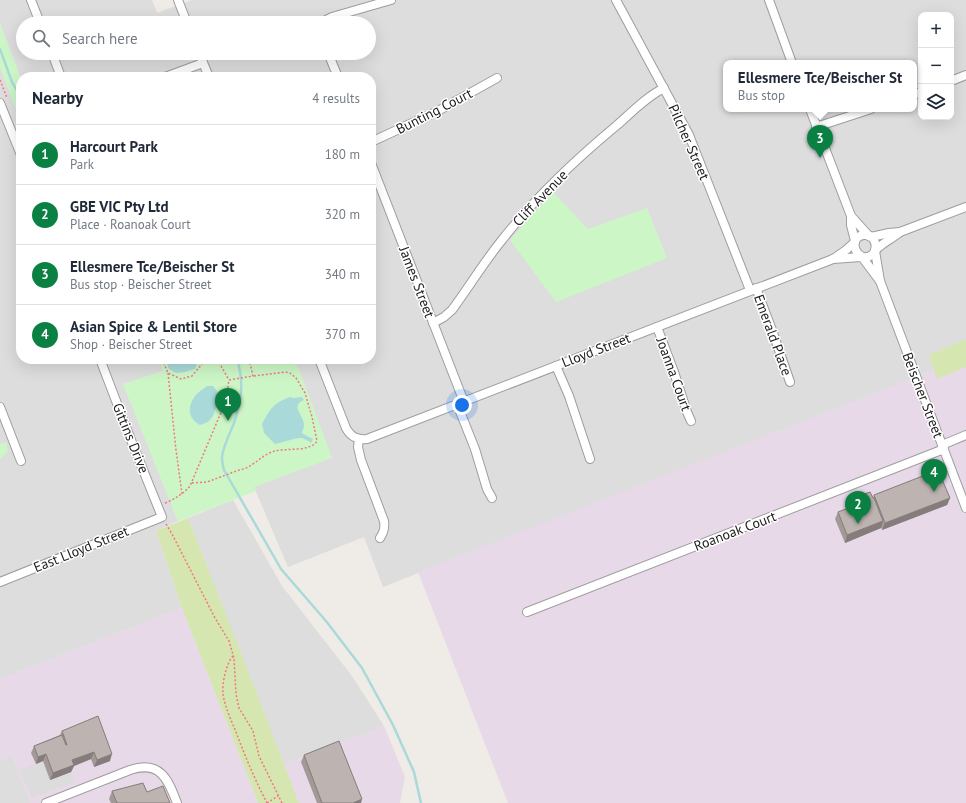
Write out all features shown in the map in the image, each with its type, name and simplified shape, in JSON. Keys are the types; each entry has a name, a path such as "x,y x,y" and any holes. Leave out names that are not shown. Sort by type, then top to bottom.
{"street":[{"path":"31,0 37,16"},
{"path":"178,0 184,16"},
{"path":"335,16 391,0"},
{"name":"Pilcher Street","path":"616,0 689,135 753,289"},
{"path":"769,0 791,60"},
{"path":"55,60 59,72"},
{"path":"202,60 207,72"},
{"path":"331,60 336,72"},
{"path":"179,72 203,63"},
{"path":"954,80 966,75"},
{"name":"Bunting Court","path":"376,140 436,112 497,78"},
{"name":"Cliff Avenue","path":"433,323 444,318 452,310 502,240 547,189 604,136 654,94 664,88"},
{"path":"0,103 16,143"},
{"path":"811,112 851,216 855,250 862,257 869,256 900,232 966,206"},
{"path":"816,127 862,112"},
{"name":"James Street","path":"376,176 433,323 487,489 492,498"},
{"path":"851,216 875,242 875,250"},
{"path":"855,242 858,238 864,235 870,236 900,232"},
{"name":"Lloyd Street","path":"359,439 372,438 832,259 855,242"},
{"name":"Beischer Street","path":"875,250 880,281 966,508"},
{"name":"Lloyd Street","path":"832,259 862,257"},
{"name":"Beischer Street","path":"862,257 880,281"},
{"name":"Emerald Place","path":"753,289 772,330 790,382"},
{"name":"Joanna Court","path":"657,326 691,421"},
{"name":"Gittins Drive","path":"102,364 162,517"},
{"path":"321,364 346,428 352,437 359,439 358,447 360,455 384,521 385,526 380,538"},
{"path":"556,366 573,406 590,458"},
{"path":"0,406 21,461"},
{"name":"Roanoak Court","path":"527,612 943,447 966,435"},
{"name":"East Lloyd Street","path":"0,582 162,517"},
{"path":"46,803 130,770 149,767 155,769 165,777 172,789 177,803"}],"path":[{"path":"164,364 168,373 182,494"},
{"path":"168,373 181,379 192,376 202,364"},
{"path":"158,506 182,494 192,482 225,403 229,380 220,364"},
{"path":"250,364 252,376"},
{"path":"192,482 207,482 243,469 277,450 314,446 316,444 317,441 312,416 306,397 296,378 290,373 285,372 229,380"},
{"path":"162,517 231,647 237,703 242,714 253,730 259,756 282,803"},
{"path":"233,656 230,660 223,684 225,702 245,757 267,803 278,796"}],"shaded area":[{"path":"0,0 152,0 157,13 192,0 966,0 966,339 929,355 934,370 383,587 364,537 288,567 254,487 292,364 376,364 376,72 18,72 0,24"},
{"path":"0,67 16,109 16,364 161,364 163,371 124,385 178,521 156,531 182,608 0,679"},
{"path":"966,339 966,803 508,803 418,572 934,370 929,355"},
{"path":"233,500 282,586 352,676 384,726 284,765 188,518"},
{"path":"182,608 258,803 31,803 12,755 0,760 0,679"},
{"path":"384,726 405,777 400,803 299,803 284,765"},
{"path":"12,755 31,803 0,803 0,760"},
{"path":"43,761 50,780 71,772 75,782 32,798 20,770"}],"green space":[{"path":"0,24 18,72 16,72 16,109 0,67"},
{"path":"553,192 588,229 647,208 667,258 556,302 510,240"},
{"path":"966,339 966,367 937,379 929,355"},
{"path":"161,364 297,364 332,458 254,487 256,491 178,521 123,384 163,371"},
{"path":"6,442 8,451 0,459 0,444"},
{"path":"188,518 299,803 258,803 182,608 156,531"}],"water":[{"path":"167,364 197,364 195,369 185,372 176,373 169,369"},
{"path":"207,386 213,386 217,391 218,399 213,416 208,422 200,425 193,419 190,407 191,402 197,394"},
{"path":"290,397 302,397 304,400 298,405 304,422 302,433 313,439 311,443 300,438 275,444 264,433 262,424 270,410 276,404"}],"building":[{"path":"938,470 950,498 885,523 874,495"},
{"path":"870,492 883,521 847,535 838,512 862,503 859,496"},
{"path":"98,716 112,754 97,760 94,752 72,760 74,765 53,773 46,754 38,757 34,746 62,735 67,745 62,731"},
{"path":"339,741 362,799 353,803 322,803 304,755"},
{"path":"143,783 147,792 163,786 170,803 117,803 112,791"}],"waterway":[{"path":"0,49 12,82 16,89"},
{"path":"238,364 241,375 239,407 222,454 224,470 281,569 326,621 362,668 393,725 414,772 421,803"}],"place":[{"name":"Ellesmere Tce/Beischer St","path":"820,158"},
{"name":"Harcourt Park","path":"228,421"},
{"name":"Asian Spice & Lentil Store","path":"934,492"},
{"name":"GBE VIC Pty Ltd","path":"858,524"}]}
